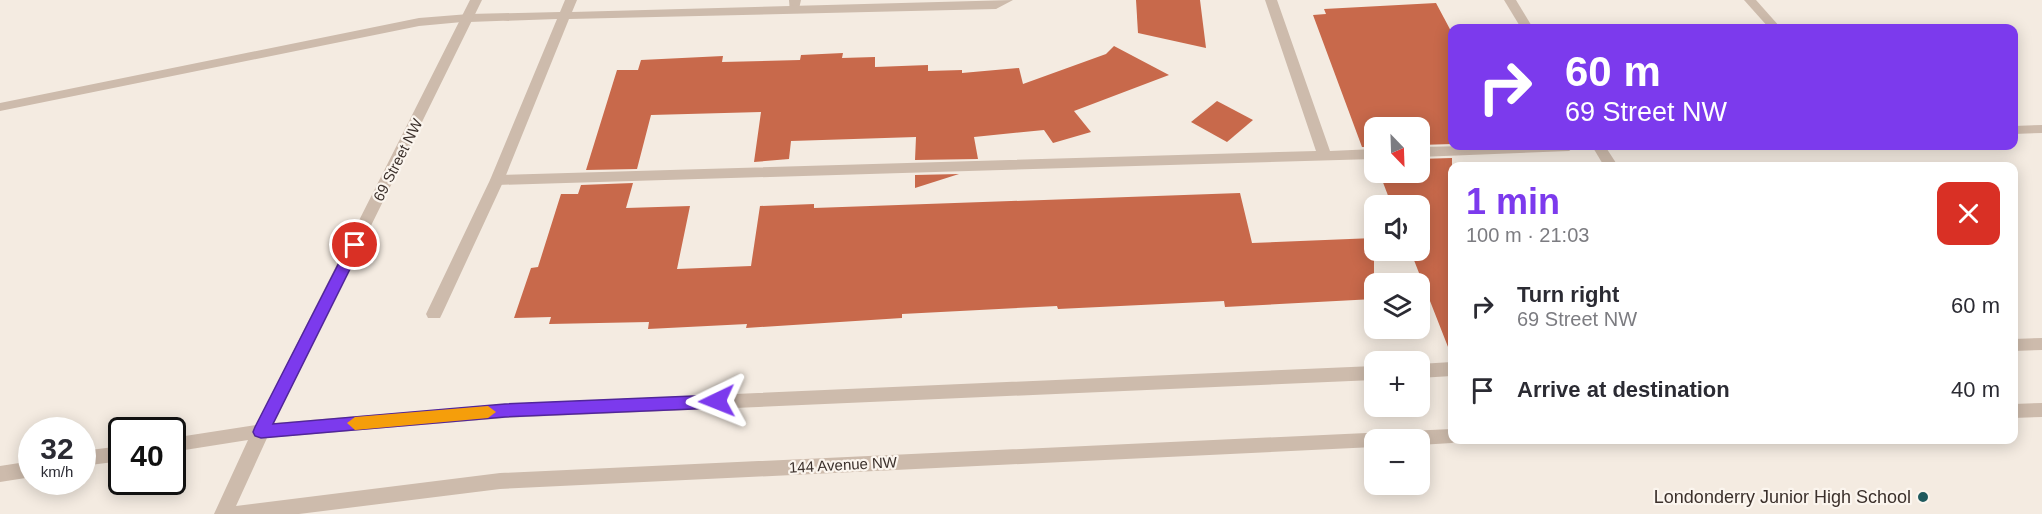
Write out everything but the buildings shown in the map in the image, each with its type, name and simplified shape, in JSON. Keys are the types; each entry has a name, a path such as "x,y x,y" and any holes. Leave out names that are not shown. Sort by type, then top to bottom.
{"street":[{"name":"69 Street NW","path":"223,514 261,432 476,0"},
{"path":"434,314 497,180 571,0"},
{"path":"0,107 419,22 795,5 996,5 1007,0"},
{"path":"1271,0 1325,156"},
{"path":"1510,0 1525,24"},
{"path":"1750,0 1771,24"},
{"path":"2018,130 2042,129"},
{"path":"1430,152 1469,150"},
{"path":"497,180 1364,154"},
{"path":"2018,345 2042,344"},
{"path":"1430,370 1448,369"},
{"path":"186,443 261,432 505,411 1364,373"},
{"path":"2018,411 2042,410"},
{"name":"144 Avenue NW","path":"235,514 500,481 1448,436"},
{"path":"0,474 18,471"}],"slow traffic":[{"path":"355,423 488,412"}],"place":[{"name":"Londonderry Junior High School","path":"1923,497"}],"route":[{"path":"355,245 261,432 505,411 717,401"}]}
